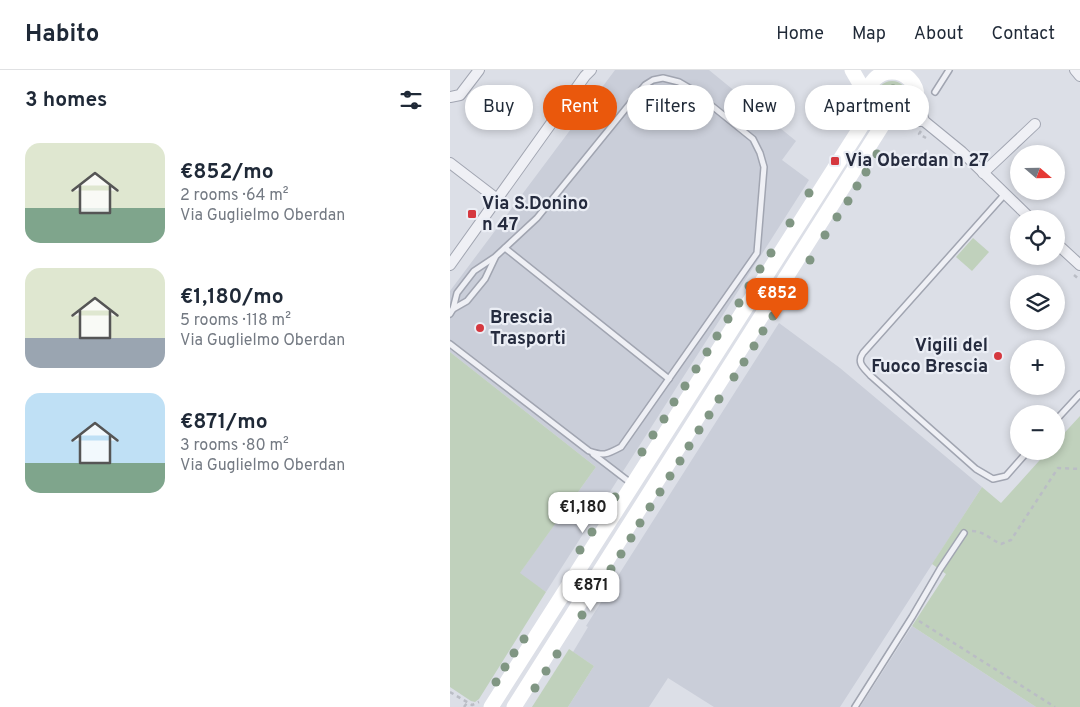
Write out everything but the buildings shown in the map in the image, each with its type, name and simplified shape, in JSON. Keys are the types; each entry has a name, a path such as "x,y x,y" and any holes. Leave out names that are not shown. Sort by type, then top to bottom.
{"main road":[{"path":"852,70 881,74 897,71 904,75 915,76"},
{"path":"852,70 861,85"},
{"path":"870,85 881,74"},
{"path":"487,701 632,485 859,130"},
{"path":"514,707 887,130"}],"street":[{"path":"450,97 460,95 479,70"},
{"path":"1075,70 1080,76"},
{"path":"450,265 588,72"},
{"path":"983,173 1034,124"},
{"path":"929,125 962,152 1022,210"},
{"path":"450,163 497,199"},
{"path":"1065,251 1080,265"}],"lane":[{"path":"935,92 949,70"},
{"path":"452,312 457,293 474,271 495,257 537,218 645,85 653,80 664,78 679,82 691,89 753,139 764,166 757,253 621,447 601,455 589,450"},
{"path":"1005,194 863,353 860,362 871,376 976,469 993,479 1006,476 1020,460"},
{"path":"505,248 669,379"},
{"path":"452,312 467,301 485,279 495,257"},
{"path":"450,344 632,485"},
{"path":"1065,410 1080,394"},
{"path":"855,707 964,533"}],"path":[{"path":"964,533 977,531 1001,544 1010,540 1058,468 1080,469"},
{"path":"916,619 1055,707"},
{"path":"450,692 472,705 487,701"},
{"path":"464,707 467,703"}],"shaded area":[{"path":"615,70 709,70 727,85 724,85 724,130 783,130 796,141 782,160 809,180 546,592 519,574 596,467 450,352 450,291 570,130 617,130 617,85 604,85"},
{"path":"779,323 840,368 982,487 840,707 714,707 668,678 649,707 568,707 594,666 573,652 588,627 586,626"},
{"path":"912,626 1036,707 860,707"}],"green space":[{"path":"892,81 904,85 880,85"},
{"path":"973,238 989,252 972,271 956,257"},
{"path":"450,352 596,467 520,573 546,592 479,699 475,702 450,687"},
{"path":"1080,416 1080,707 1036,707 912,626 946,574 932,564 982,487 1001,503 1040,460 1065,460 1065,432"},
{"path":"569,649 594,666 568,707 532,707"}],"place":[{"name":"Via Oberdan n 27","path":"835,161"},
{"name":"Via S.Donino n 47","path":"472,214"},
{"name":"Brescia Trasporti","path":"480,328"},
{"name":"Vigili del Fuoco Brescia","path":"998,356"}]}
